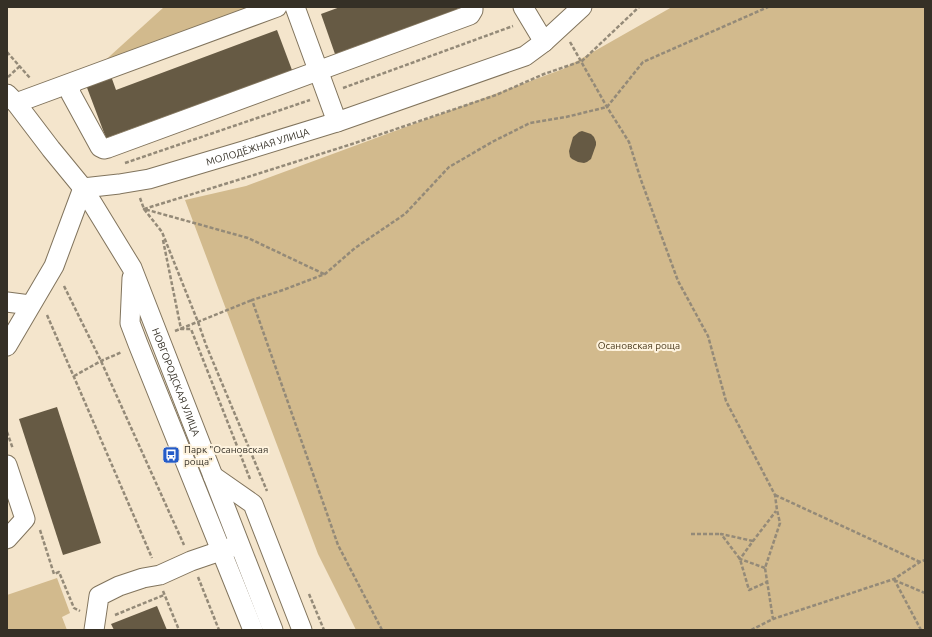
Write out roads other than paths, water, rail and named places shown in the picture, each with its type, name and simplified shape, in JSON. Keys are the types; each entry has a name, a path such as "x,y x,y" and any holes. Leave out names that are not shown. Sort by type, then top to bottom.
{"street":[{"path":"11,99 44,93 73,83 277,7"},
{"path":"295,7 337,122"},
{"path":"73,83 70,88 71,94 100,147 104,149 470,15 473,10 472,7"},
{"path":"523,7 544,42"},
{"name":"МОЛОДЁЖНАЯ УЛИЦА","path":"83,188 133,182 163,175 337,122 525,56 544,42 582,7"},
{"name":"НОВГОРОДСКАЯ УЛИЦА","path":"11,99 83,188 132,268 273,630"},
{"path":"7,346 54,266 83,188"},
{"name":"НОВГОРОДСКАЯ УЛИЦА","path":"132,268 130,323 253,630"},
{"path":"7,302 34,300"},
{"path":"7,465 25,519 7,539"},
{"path":"213,476 253,504 302,630"},
{"path":"94,630 99,596 119,586 143,578 160,575 191,561 239,544"}],"place":[{"name":"Парк \"Осановская роща\"","path":"171,455"}],"park label":[{"name":"Осановская роща","path":"639,345"}]}
